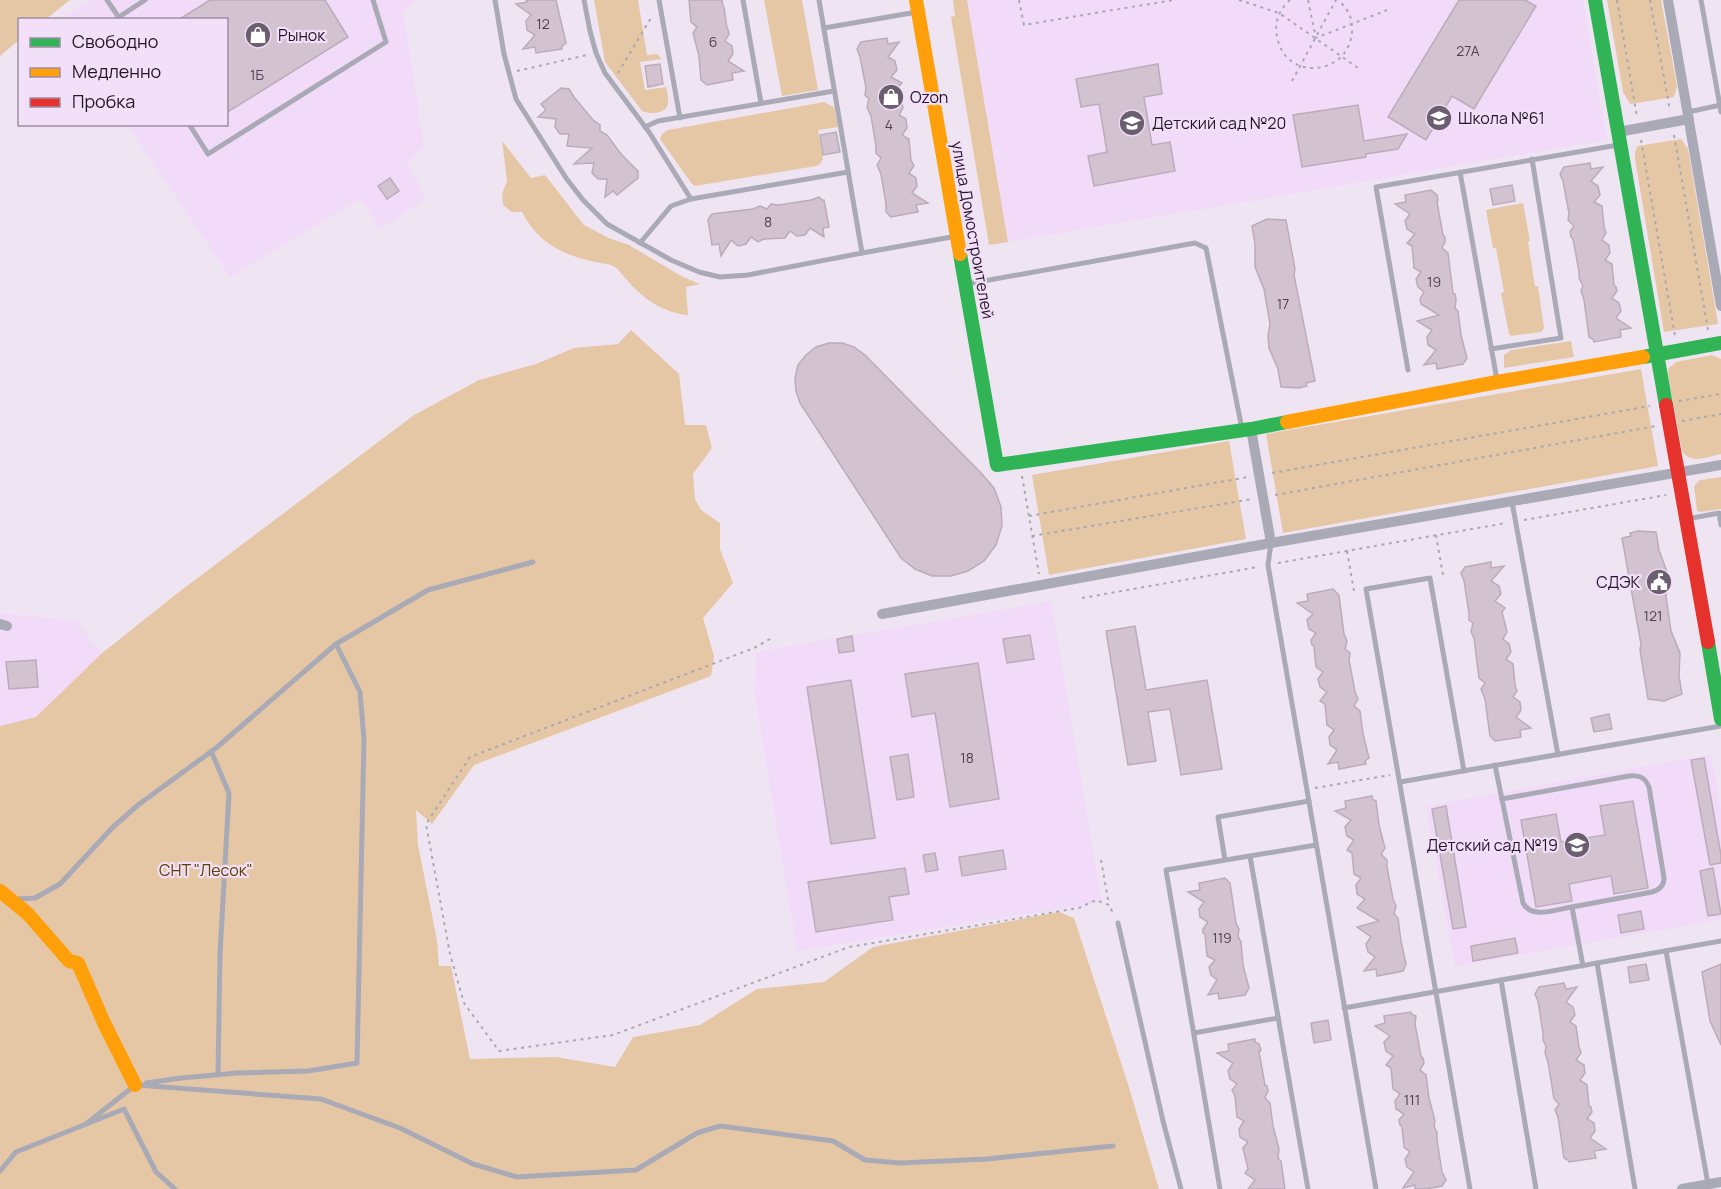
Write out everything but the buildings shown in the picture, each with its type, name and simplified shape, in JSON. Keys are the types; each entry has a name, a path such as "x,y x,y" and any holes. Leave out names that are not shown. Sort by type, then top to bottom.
{"street":[{"path":"1595,0 1721,719"},
{"path":"1668,0 1720,298"},
{"name":"улица Домостроителей","path":"917,6 997,465 1019,461"},
{"path":"1619,138 1639,128 1672,122 1688,116"},
{"path":"1019,461 1247,429 1716,344"},
{"path":"1247,429 1259,475 1271,543"},
{"path":"882,614 1271,543 1721,465"},
{"path":"6,895 29,915 69,961 78,963 104,1023 135,1085"},
{"path":"1682,1189 1721,1182"}],"lane":[{"path":"108,0 119,18 145,0"},
{"path":"190,126 208,154 386,42 373,0"},
{"path":"495,0 504,54 516,99 566,178 583,200 607,224 671,260 720,278 745,276 957,236"},
{"path":"584,0 596,53 605,73 645,127 691,199"},
{"path":"743,0 761,104"},
{"path":"819,0 862,253"},
{"path":"1701,0 1721,112"},
{"path":"659,1 680,118"},
{"path":"824,28 917,6"},
{"path":"645,127 658,121 834,91"},
{"path":"1688,116 1720,106"},
{"path":"1408,370 1376,187 1532,159 1619,138"},
{"path":"1491,349 1561,338 1532,159"},
{"path":"640,243 671,206 691,199 848,172"},
{"path":"1461,172 1497,382"},
{"path":"966,285 1195,243 1201,244 1206,248 1247,429"},
{"path":"1512,502 1558,755"},
{"path":"1685,519 1719,513 1721,525"},
{"path":"1271,543 1268,565 1376,1189"},
{"path":"6,895 35,898 60,884 113,827 138,805 211,751 336,644 428,590 533,562"},
{"path":"1464,771 1430,578 1366,589 1470,1189"},
{"path":"86,1124 135,1085 181,1078 308,1071 357,1064 364,738 360,692 336,644"},
{"path":"1400,782 1721,726"},
{"path":"211,751 229,793 220,954 218,1075"},
{"path":"1496,765 1502,799 1522,903 1525,908 1533,913 1652,892 1661,888 1664,878 1649,787 1645,780 1638,776 1502,799"},
{"path":"1225,860 1218,817 1309,801"},
{"path":"1220,1189 1166,870 1316,844"},
{"path":"1250,856 1308,1189"},
{"path":"1572,907 1583,966"},
{"path":"1118,923 1162,1121 1181,1189"},
{"path":"1344,1008 1721,942"},
{"path":"1666,951 1708,1184"},
{"path":"1597,963 1635,1189"},
{"path":"1501,980 1536,1189"},
{"path":"1194,1033 1278,1018"},
{"path":"135,1085 321,1098 400,1128 473,1164 517,1177 636,1170 697,1133 720,1126 832,1141 865,1160 900,1163 987,1158 1113,1146"},
{"path":"0,1171 16,1152 124,1109 156,1172 175,1189"}],"path":[{"path":"1019,0 1024,26 1173,0"},
{"path":"1239,0 1279,13 1361,70"},
{"path":"1290,0 1276,20 1277,41 1284,55 1300,66 1309,69 1321,68 1342,57 1350,43 1352,24 1349,12 1337,0 1300,66 1292,81"},
{"path":"1308,0 1316,38"},
{"path":"1617,0 1678,350"},
{"path":"1650,0 1716,344"},
{"path":"612,82 659,1"},
{"path":"1316,38 1387,10"},
{"path":"509,72 596,53"},
{"path":"1029,516 1721,394"},
{"path":"1032,536 1263,497 1721,414"},
{"path":"1019,461 1041,586"},
{"path":"1082,598 1680,492"},
{"path":"1430,578 1443,575 1437,535"},
{"path":"1347,551 1354,591 1366,589"},
{"path":"770,639 754,648 470,757 426,824 450,954 464,1003 499,1051 613,1035 849,947 1079,908 1096,900 1109,905"},
{"path":"1307,789 1398,774"},
{"path":"1101,860 1109,905 1118,923"}],"shaded area":[{"path":"90,0 418,0 403,11 424,146 407,165 426,198 381,229 360,199 230,277 128,126 228,126 228,18 62,18"},
{"path":"967,0 1583,0 1607,140 1008,242"},
{"path":"1051,601 1102,902 797,951 755,695 756,652"},
{"path":"0,613 77,621 101,654 36,717 0,726"},
{"name":"Детский сад №19","path":"1711,754 1721,810 1721,919 1455,967 1426,806"}],"green space":[{"path":"0,0 70,0 47,18 18,18 18,41 0,56"},
{"path":"594,0 638,0 647,55 657,54 662,59 640,62 645,90 666,87 668,101 665,109 653,113 642,111 605,62"},
{"path":"764,0 802,0 818,90 782,96"},
{"path":"953,0 967,0 1008,242 989,245 951,17 955,16"},
{"path":"1607,0 1661,0 1677,86 1674,97 1630,104 1623,92"},
{"path":"824,102 834,107 838,127 818,130 823,159 816,166 695,186 660,139 662,134 668,130"},
{"path":"1681,139 1688,149 1718,324 1664,332 1635,151 1638,146"},
{"path":"502,141 531,178 545,175 584,225 629,245 681,276 700,284 686,287 688,315 670,311 654,303 632,286 613,266 580,258 550,245 535,231 522,212 512,212 503,205 502,194 507,181"},
{"path":"1523,203 1535,286 1538,286 1544,328 1541,332 1511,336 1501,293 1504,292 1496,248 1493,248 1486,210"},
{"name":"СНТ \"Лесок\"","path":"631,330 679,374 685,425 706,425 712,448 693,474 695,499 701,510 720,523 720,549 733,583 703,618 714,656 711,676 474,765 432,824 416,810 418,845 437,940 439,966 451,966 470,1059 556,1057 615,1067 633,1037 700,1025 757,989 824,982 873,947 1059,912 1074,918 1128,1084 1159,1189 0,1189 0,726 36,717 101,654 175,595 414,415 479,380 536,364 574,348 618,344"},
{"path":"1571,341 1574,357 1504,368 1504,355 1511,350"},
{"path":"1712,355 1721,359 1721,454 1694,459 1682,451 1668,374 1669,368 1676,362"},
{"path":"1641,369 1658,466 1283,533 1266,434"},
{"path":"1229,441 1246,539 1049,575 1032,475"},
{"path":"1721,477 1721,509 1697,511 1694,486 1700,480"}],"traffic: fast":[{"path":"1595,0 1666,405"},
{"path":"960,254 997,465 1287,422"},
{"path":"1643,357 1721,343"},
{"path":"1708,642 1721,719"}],"traffic: slow":[{"path":"916,0 960,254"},
{"path":"1287,422 1643,357"},
{"path":"0,891 28,914 69,961 78,963 104,1023 135,1085"}],"traffic: jam":[{"path":"1666,405 1708,642"}],"place":[{"name":"Рынок","path":"258,35"},
{"name":"Ozon","path":"891,97"},
{"name":"Школа №61","path":"1439,118"},
{"name":"Детский сад №20","path":"1132,123"},
{"name":"СДЭК","path":"1659,582"},
{"name":"Детский сад №19","path":"1577,845"}]}
